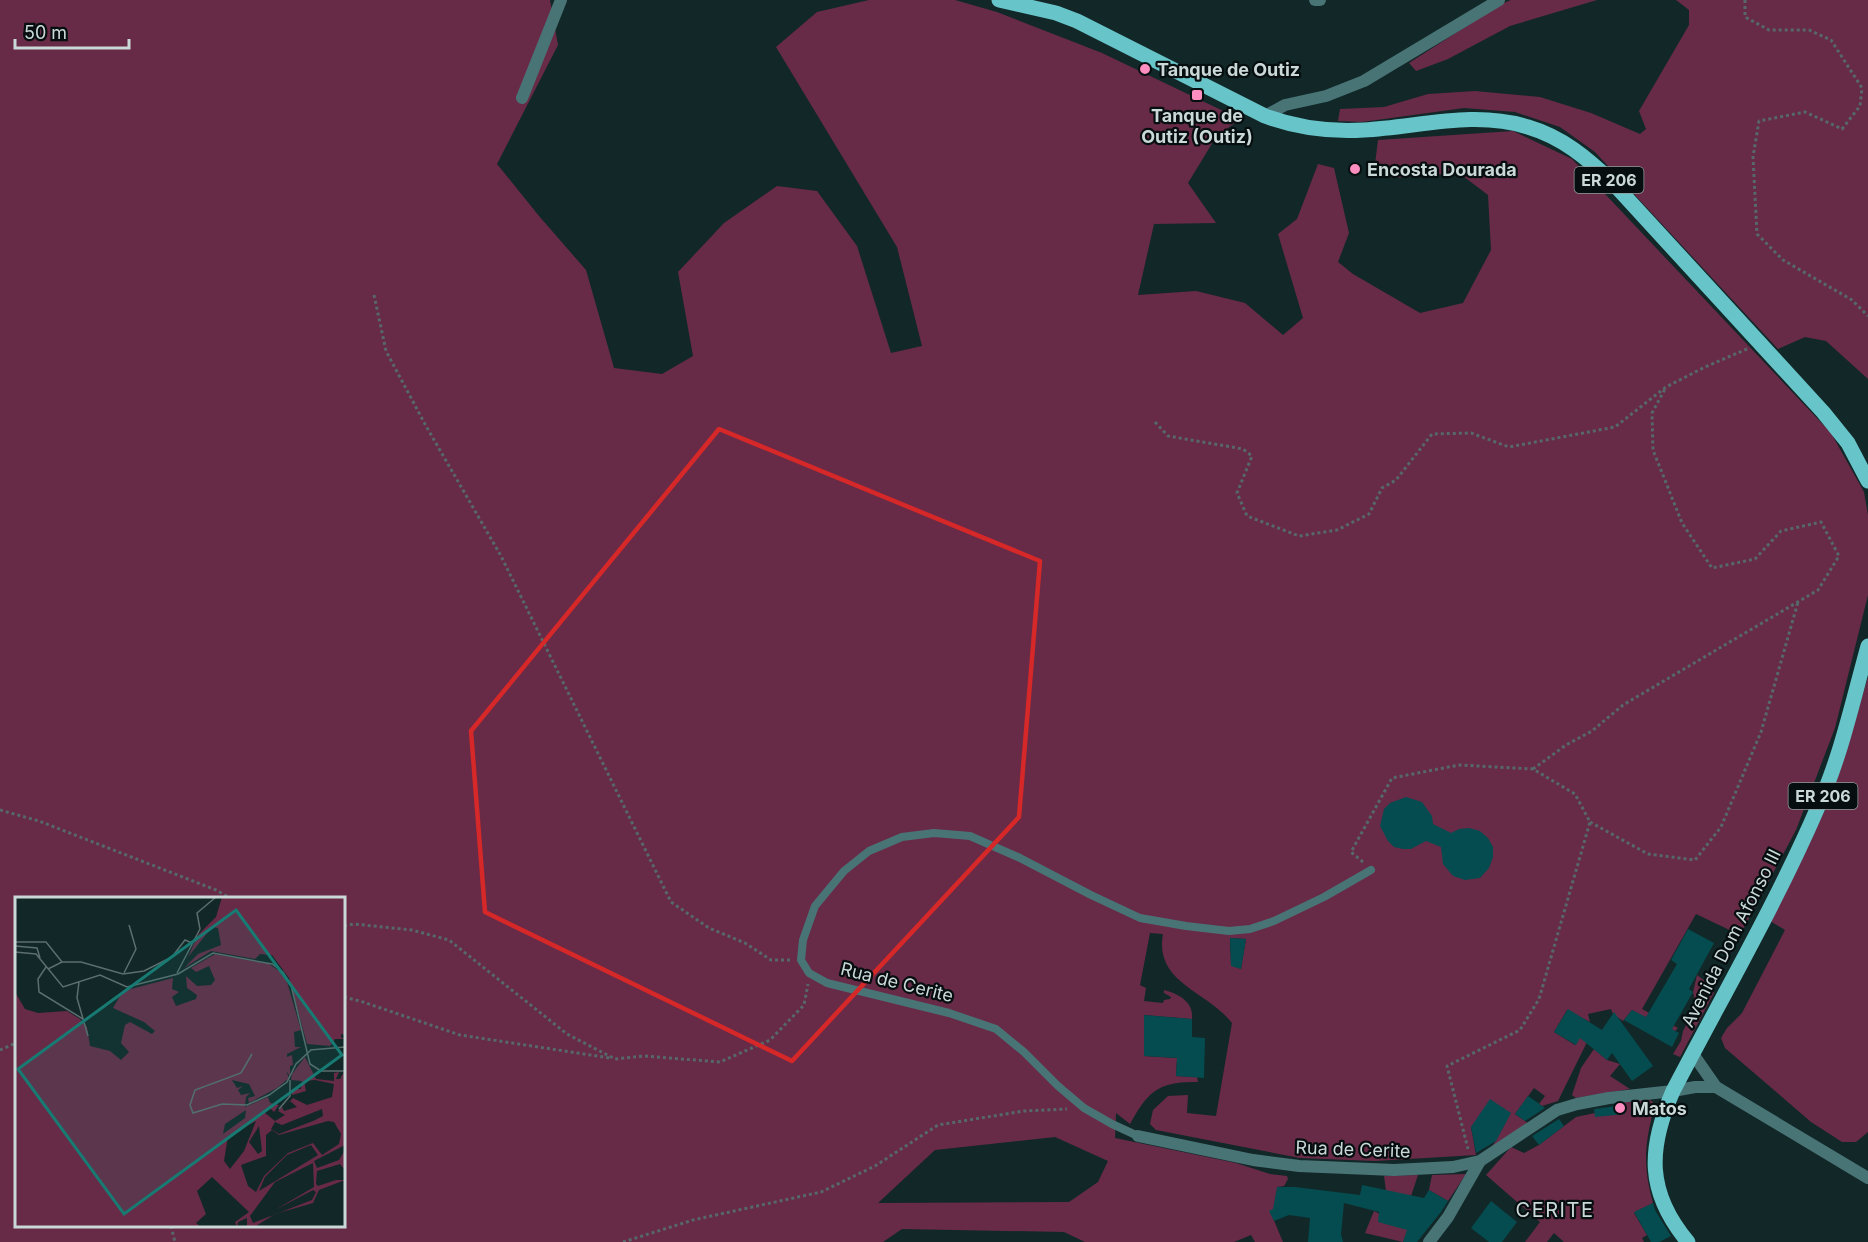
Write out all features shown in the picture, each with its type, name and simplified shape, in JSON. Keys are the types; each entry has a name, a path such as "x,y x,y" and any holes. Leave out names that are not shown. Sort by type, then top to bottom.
{"main road":[{"name":"ER 206","path":"999,0 1056,13 1077,21 1265,116 1299,126 1365,130 1482,119 1517,124 1546,134 1571,147 1594,165 1836,427 1854,452 1868,481"},
{"name":"Avenida Dom Afonso III","path":"1688,1242 1662,1204 1655,1170 1657,1139 1663,1116 1673,1091 1819,807 1868,646"}],"street":[{"path":"522,98 561,0"},
{"path":"1315,0 1320,0"},
{"path":"1265,116 1285,105 1326,96 1364,81 1491,2"},
{"path":"1693,1054 1716,1087 1868,1178"},
{"name":"Rua de Cerite","path":"1138,1136 1252,1160 1299,1166 1394,1170 1453,1167 1476,1162 1557,1110 1576,1104 1695,1087 1716,1087"},
{"name":"Rua de Cerite","path":"1429,1242 1448,1217 1476,1162"}],"lane":[{"path":"809,973 801,960 803,940 815,906 844,871 868,851 902,837 934,833 970,836 1020,858 1140,918 1229,931 1250,929 1274,921 1324,897 1371,870"},
{"name":"Rua de Cerite","path":"809,973 827,983 949,1013 996,1029 1084,1108 1138,1136"}],"path":[{"path":"1744,0 1745,17 1769,30 1809,30 1831,40 1862,88 1860,106 1842,129 1805,112 1759,121 1753,157 1757,234 1783,260 1852,300 1868,316"},
{"path":"374,295 386,351 426,426 501,556 671,902 710,928 745,943 771,960 801,960"},
{"path":"1155,422 1168,436 1243,449 1252,456 1237,493 1247,516 1299,536 1337,530 1369,514 1382,488 1396,480 1432,434 1471,433 1509,447 1550,437 1615,427 1666,387 1705,366 1748,350 1767,351"},
{"path":"1533,769 1566,745 1592,731 1623,705 1818,590 1839,556 1821,522 1781,531 1755,559 1712,568 1682,523 1653,450 1652,413 1666,387"},
{"path":"1371,870 1351,852 1392,778 1459,765 1533,769 1575,794 1590,822 1648,854 1695,860 1721,827 1761,732 1799,602"},
{"path":"0,810 39,821 228,897"},
{"path":"1476,1162 1447,1066 1520,1030 1539,999 1590,822"},
{"path":"345,926 354,924 412,930 449,940 567,1034 615,1059"},
{"path":"345,997 460,1035 615,1059 644,1056 720,1062 770,1040 804,1005 809,973"},
{"path":"0,1050 15,1043"},
{"path":"623,1242 693,1220 821,1192 875,1166 938,1125 1024,1111 1084,1108"},
{"path":"171,1227 176,1242"}],"highlighted area":[{"path":"719,429 1040,561 1019,817 792,1061 485,912 471,731"}],"shaded area":[{"path":"0,0 550,0 558,45 497,164 586,270 614,368 662,374 693,356 678,272 724,223 777,186 817,191 857,246 891,353 922,346 897,247 776,47 817,12 869,0 955,0 997,12 1102,53 1240,119 1216,137 1188,183 1216,223 1154,224 1138,295 1196,291 1245,303 1283,335 1303,318 1278,234 1297,219 1318,164 1334,168 1349,233 1338,262 1353,274 1420,313 1463,303 1491,250 1488,195 1459,173 1392,178 1375,164 1378,140 1513,131 1572,159 1831,433 1864,492 1868,515 1868,595 1835,728 1796,830 1740,935 1696,914 1642,1009 1678,1028 1675,1031 1658,1025 1632,1010 1623,1021 1613,1014 1611,1009 1588,1014 1590,1022 1567,1010 1554,1032 1575,1045 1585,1030 1590,1036 1558,1101 1542,1106 1539,1104 1545,1096 1534,1088 1515,1114 1529,1124 1492,1147 1507,1120 1471,1127 1476,1155 1375,1161 1300,1158 1156,1130 1150,1124 1153,1110 1168,1096 1188,1095 1187,1113 1216,1116 1232,1023 1174,975 1166,964 1162,951 1163,934 1150,933 1140,985 1146,988 1144,1001 1163,1003 1171,997 1164,993 1164,990 1170,992 1180,996 1188,1003 1192,1019 1144,1015 1144,1056 1177,1058 1176,1076 1197,1077 1198,1082 1173,1084 1156,1090 1143,1103 1130,1124 1116,1113 1115,1138 1287,1176 1288,1179 1284,1186 1277,1187 1289,1212 1270,1211 1283,1242 1255,1242 1251,1235 1234,1242 1085,1242 1064,1232 902,1229 883,1242 0,1242","holes":["1230,938 1246,939 1241,969 1231,965","1055,1137 1108,1161 1098,1182 1069,1202 878,1203 935,1150"]},
{"path":"1511,0 1597,0 1510,26 1448,59 1416,71 1409,63 1501,4"},
{"path":"1676,0 1868,0 1868,379 1826,341 1805,337 1778,349 1595,152 1560,127 1515,112 1464,108 1362,122 1338,121 1340,109 1384,107 1428,94 1475,91 1540,97 1591,113 1640,134 1646,129 1639,111 1689,25 1689,10"},
{"path":"1868,677 1868,1132 1856,1142 1842,1142 1811,1122 1725,1048 1721,1038 1727,1028 1742,1013 1785,930 1770,921 1831,798"},
{"path":"1697,975 1709,984 1714,993 1680,1057 1673,1054 1696,1006 1693,992"},
{"path":"1594,1049 1607,1060 1620,1064 1610,1076 1630,1089 1576,1098 1572,1095 1581,1068"},
{"path":"1649,1099 1655,1104 1646,1153 1647,1176 1653,1203 1634,1213 1647,1235 1642,1238 1644,1242 1564,1242 1554,1233 1547,1242 1525,1242 1540,1222 1486,1175 1511,1147 1524,1153 1539,1145 1576,1117 1595,1113 1625,1114 1624,1102"},
{"path":"1466,1174 1448,1201 1429,1190 1432,1175"},
{"path":"1418,1175 1411,1196 1386,1191 1384,1176"},
{"path":"1374,1211 1408,1229 1403,1242 1365,1233"}],"building":[{"path":"1406,797 1422,802 1432,816 1433,824 1451,833 1469,828 1480,831 1488,838 1493,847 1493,857 1489,868 1480,878 1465,880 1453,876 1443,864 1441,847 1426,841 1411,849 1403,849 1394,847 1388,841 1380,826 1384,809 1390,803"},
{"path":"1688,929 1714,943 1689,989 1693,992 1672,1029 1679,1033 1672,1047 1624,1020 1632,1010 1646,1017 1677,964 1671,960"},
{"path":"1230,938 1246,939 1241,969 1231,966"},
{"path":"1568,1009 1602,1030 1614,1012 1653,1066 1632,1081 1612,1053 1607,1060 1580,1038 1576,1045 1554,1032"},
{"path":"1144,1015 1192,1019 1192,1037 1205,1038 1204,1078 1176,1076 1177,1058 1144,1056"},
{"path":"1528,1096 1545,1108 1525,1121 1515,1114"},
{"path":"1490,1099 1511,1113 1496,1141 1476,1153 1471,1127"},
{"path":"1624,1105 1625,1114 1595,1117 1594,1109"},
{"path":"1559,1119 1564,1126 1539,1145 1532,1136"},
{"path":"1362,1185 1424,1198 1429,1190 1448,1201 1417,1242 1403,1242 1407,1230 1378,1222 1379,1212 1344,1203 1341,1234 1343,1242 1308,1242 1310,1218 1289,1215 1274,1221 1269,1211 1273,1209 1277,1187 1360,1195"},
{"path":"1491,1201 1517,1222 1502,1242 1489,1242 1471,1228"},
{"path":"1653,1203 1671,1236 1659,1242 1651,1242 1634,1212"}],"place":[{"name":"Tanque de Outiz","path":"1145,69"},
{"name":"Tanque de Outiz (Outiz)","path":"1197,95"},
{"name":"Encosta Dourada","path":"1355,169"},
{"name":"Matos","path":"1620,1108"}],"district":[{"name":"CERITE","path":"1555,1210"}]}
